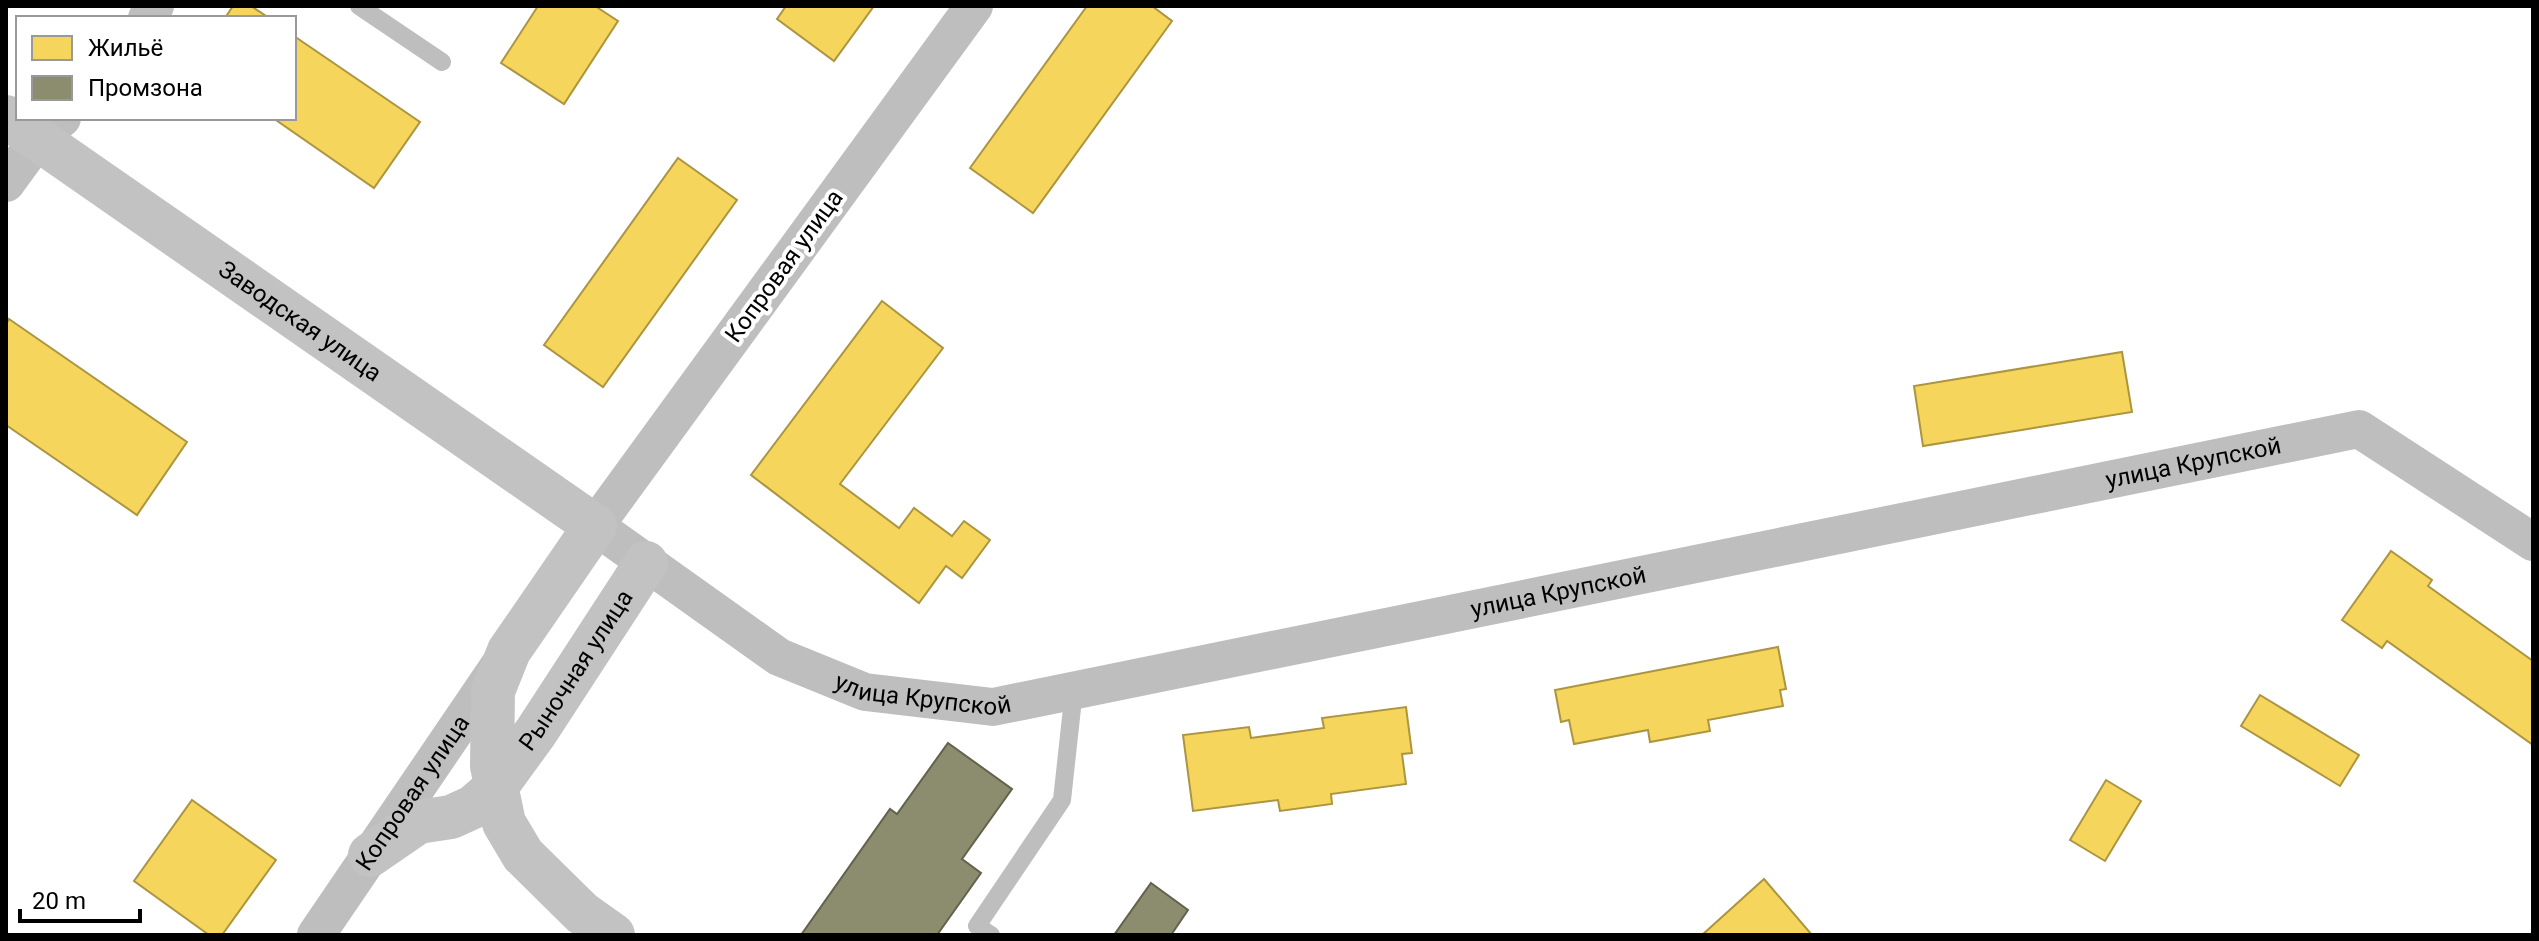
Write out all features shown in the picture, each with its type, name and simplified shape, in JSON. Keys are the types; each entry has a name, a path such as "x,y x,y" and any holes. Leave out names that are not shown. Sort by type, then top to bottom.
{"street":[{"name":"Копровая улица","path":"595,526 974,6"},
{"name":"Заводская улица","path":"36,125 595,526"},
{"path":"6,183 36,125"},
{"name":"улица Крупской","path":"595,526 779,657 865,692 993,707 2359,429 2533,542"},
{"name":"Рыночная улица","path":"595,526 509,651 493,691 492,766 504,823 523,855 582,913 613,935"},
{"name":"Рыночная улица","path":"548,880 532,826 529,780 536,732 646,563"},
{"name":"Копровая улица","path":"316,935 509,651"},
{"path":"370,855 418,822 451,817 473,807 496,787 536,732"}],"lane":[{"path":"359,6 442,62"},
{"path":"991,935 977,926 1062,800 1074,690"}],"building: Жильё":[{"path":"233,6 251,6 266,16 226,16"},
{"path":"538,6 595,6 618,21 564,104 501,63"},
{"path":"786,6 874,6 834,61 777,19"},
{"path":"1087,6 1152,6 1172,21 1033,213 970,168"},
{"path":"296,37 420,122 374,188 276,120 296,120"},
{"path":"678,158 737,200 603,387 544,345"},
{"path":"882,301 943,348 840,484 899,528 914,508 952,536 964,521 990,540 962,578 946,566 919,603 751,475"},
{"path":"9,319 187,442 137,515 6,425 6,324"},
{"path":"2122,352 2132,412 1923,446 1914,386"},
{"path":"2391,551 2432,580 2428,586 2533,661 2533,745 2387,641 2382,648 2342,620"},
{"path":"1778,647 1786,689 1780,690 1783,706 1708,720 1710,731 1650,742 1648,730 1574,744 1569,720 1561,722 1555,690"},
{"path":"2260,695 2359,755 2340,786 2241,726"},
{"path":"1406,707 1412,753 1402,754 1406,784 1331,794 1332,804 1280,811 1278,800 1193,811 1183,735 1249,727 1251,738 1324,728 1322,718"},
{"path":"2106,780 2141,801 2105,861 2070,840"},
{"path":"192,800 276,860 222,935 209,935 134,881"},
{"path":"1764,879 1812,935 1702,935"}],"building: Промзона":[{"path":"948,743 1012,789 962,859 981,873 937,935 801,935 890,809 897,814"},
{"path":"1151,883 1188,910 1171,935 1114,935"}]}
